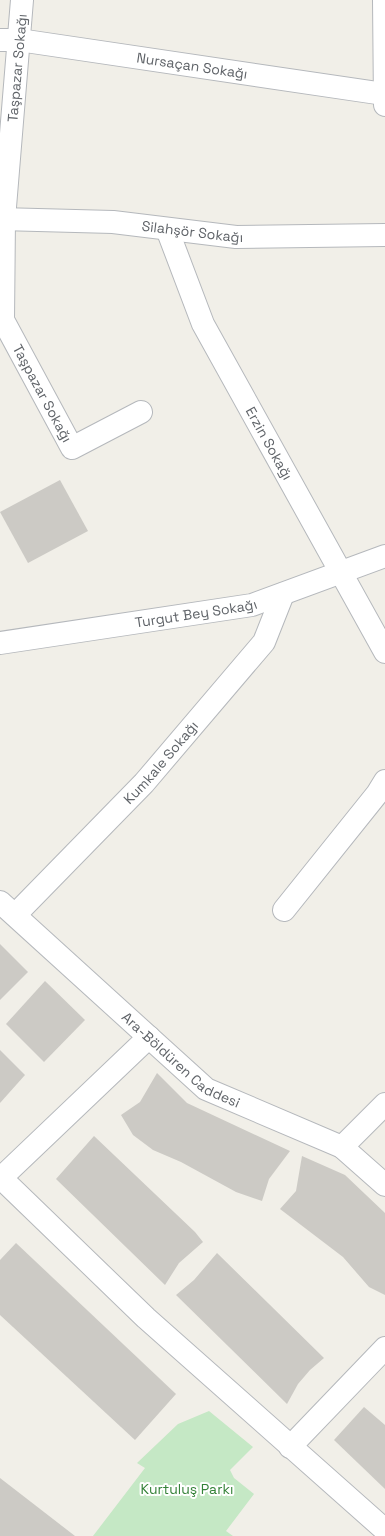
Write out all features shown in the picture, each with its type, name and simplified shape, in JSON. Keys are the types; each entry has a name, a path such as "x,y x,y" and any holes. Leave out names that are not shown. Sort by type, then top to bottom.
{"street":[{"name":"Taşpazar Sokağı","path":"22,0 10,40 2,219 3,320 72,448 141,412"},
{"path":"384,0 385,105"},
{"name":"Nursaçan Sokağı","path":"10,40 384,94"},
{"name":"Silahşör Sokağı","path":"2,219 113,222 236,237 385,235"},
{"name":"Erzin Sokağı","path":"167,229 203,324 385,652"},
{"name":"Turgut Bey Sokağı","path":"0,643 252,605 385,556"},
{"name":"Kumkale Sokağı","path":"7,909 144,783 264,642 283,594"},
{"path":"284,910 382,793"},
{"name":"Ara-Böldüren Caddesi","path":"7,909 206,1089 342,1148 385,1184"},
{"path":"149,1037 0,1178 146,1318 385,1530"},
{"path":"342,1148 385,1104"},
{"path":"290,1447 385,1348"}],"green space":[{"name":"Kurtuluş Parkı","path":"209,1411 253,1447 230,1470 234,1478 254,1494 226,1531 233,1536 93,1536 145,1468 137,1463 178,1424"}],"building":[{"path":"60,480 88,531 28,563 0,512"},
{"path":"0,944 28,972 0,1000"},
{"path":"45,981 85,1020 44,1062 6,1024"},
{"path":"0,1050 25,1075 0,1103"},
{"path":"157,1073 187,1103 290,1151 269,1179 262,1201 236,1192 181,1162 153,1150 133,1135 121,1115 140,1102"},
{"path":"94,1136 195,1232 203,1242 179,1263 165,1285 56,1179"},
{"path":"302,1156 345,1175 385,1213 385,1295 369,1287 343,1257 280,1209 296,1191"},
{"path":"16,1243 176,1394 135,1440 0,1315 0,1260"},
{"path":"217,1253 324,1358 310,1370 298,1384 287,1404 176,1295 194,1280"},
{"path":"364,1407 385,1425 385,1489 334,1440"},
{"path":"0,1478 75,1536 0,1536"}]}
